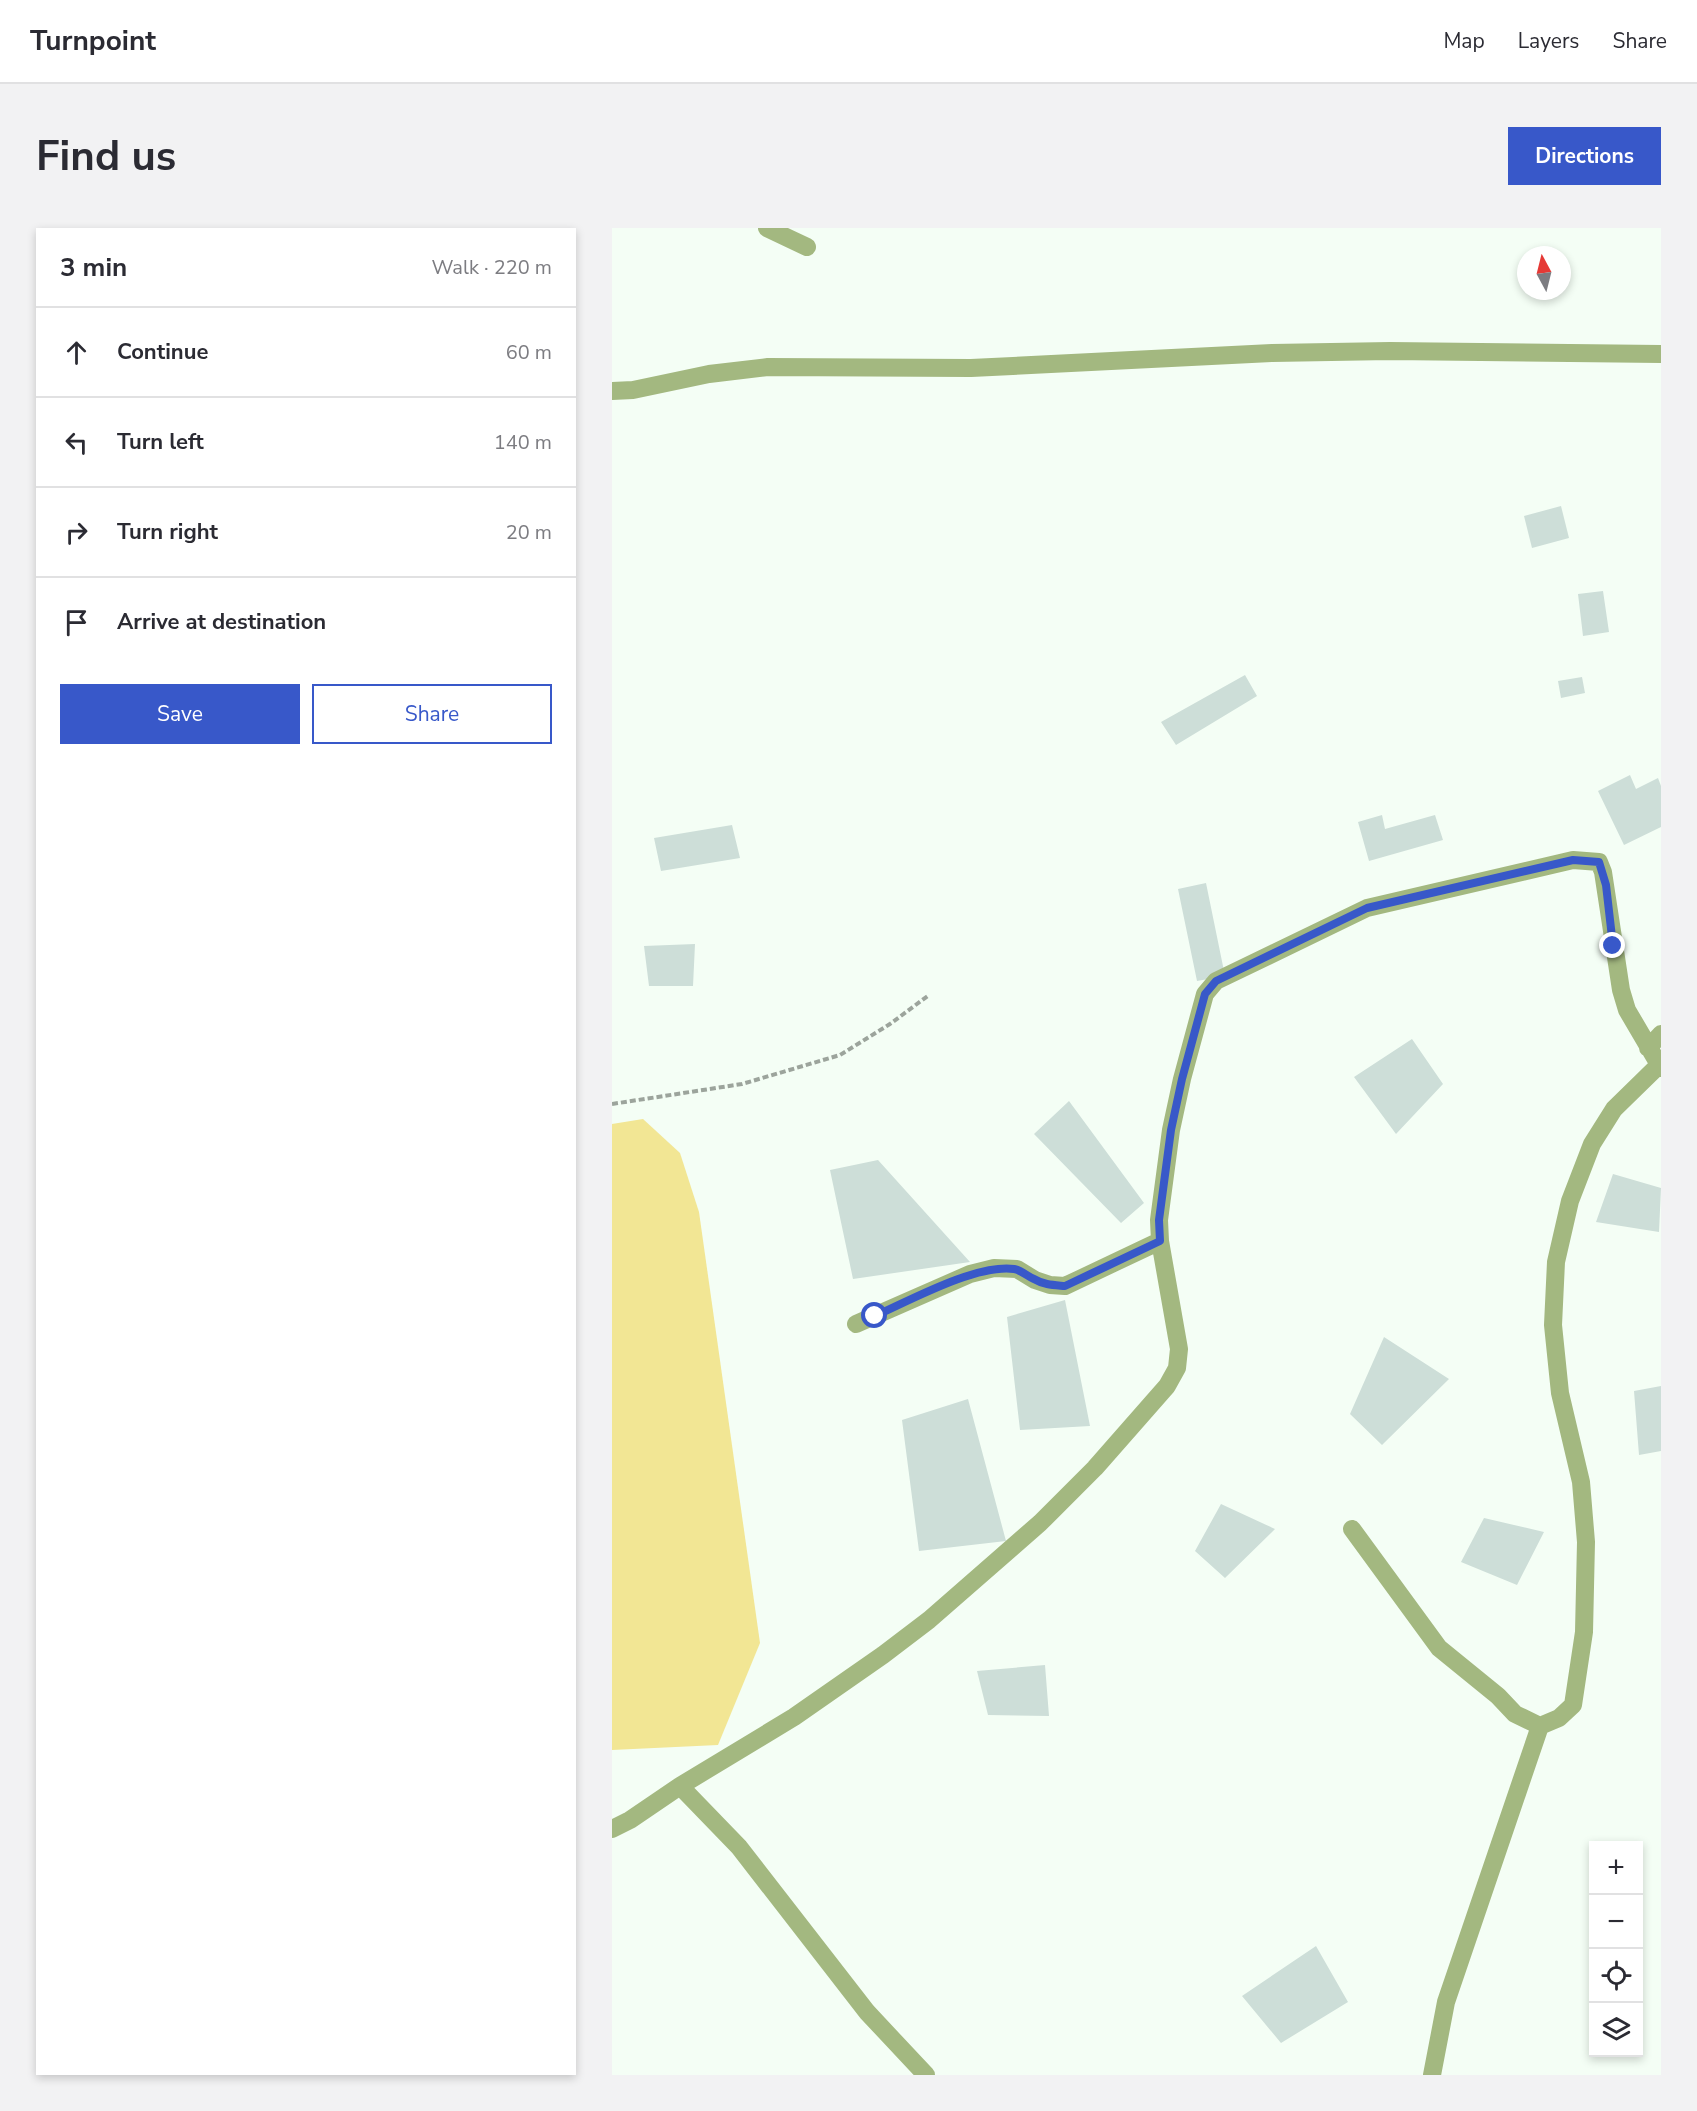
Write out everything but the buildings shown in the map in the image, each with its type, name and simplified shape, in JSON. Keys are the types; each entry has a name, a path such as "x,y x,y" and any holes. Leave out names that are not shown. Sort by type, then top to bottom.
{"street":[{"path":"767,228 807,247"},
{"path":"612,391 633,390 709,374 768,367 971,368 1272,353 1390,351 1661,354"},
{"path":"612,1829 794,1717 929,1620 1040,1523 1095,1467 1167,1386 1177,1368 1179,1349 1160,1241 1159,1220 1171,1130 1182,1079 1205,994 1216,981 1367,908 1573,860 1599,862 1606,885 1621,990 1627,1010 1660,1066 1614,1109 1592,1144 1569,1201 1556,1262 1553,1325 1560,1393 1581,1482 1586,1542 1584,1632 1572,1705 1559,1718 1540,1726 1446,2002 1432,2075"},
{"path":"1648,1048 1661,1034"},
{"path":"856,1324 970,1274 994,1268 1017,1269 1035,1280 1050,1285 1065,1286 1160,1241"},
{"path":"1352,1529 1439,1648 1498,1696 1515,1714 1540,1726"},
{"path":"680,1786 739,1847 867,2012 926,2075"}],"path":[{"path":"612,1104 742,1084 840,1055 890,1024 928,994"}],"shaded area":[{"path":"643,1119 680,1153 699,1212 760,1643 718,1745 612,1750 612,1124"}],"route":[{"path":"875,1316 970,1274 994,1268 1017,1269 1035,1280 1050,1285 1065,1286 1160,1241 1159,1220 1171,1130 1205,994 1216,981 1239,969 1367,908 1573,860 1599,862 1606,885 1613,946"}]}
